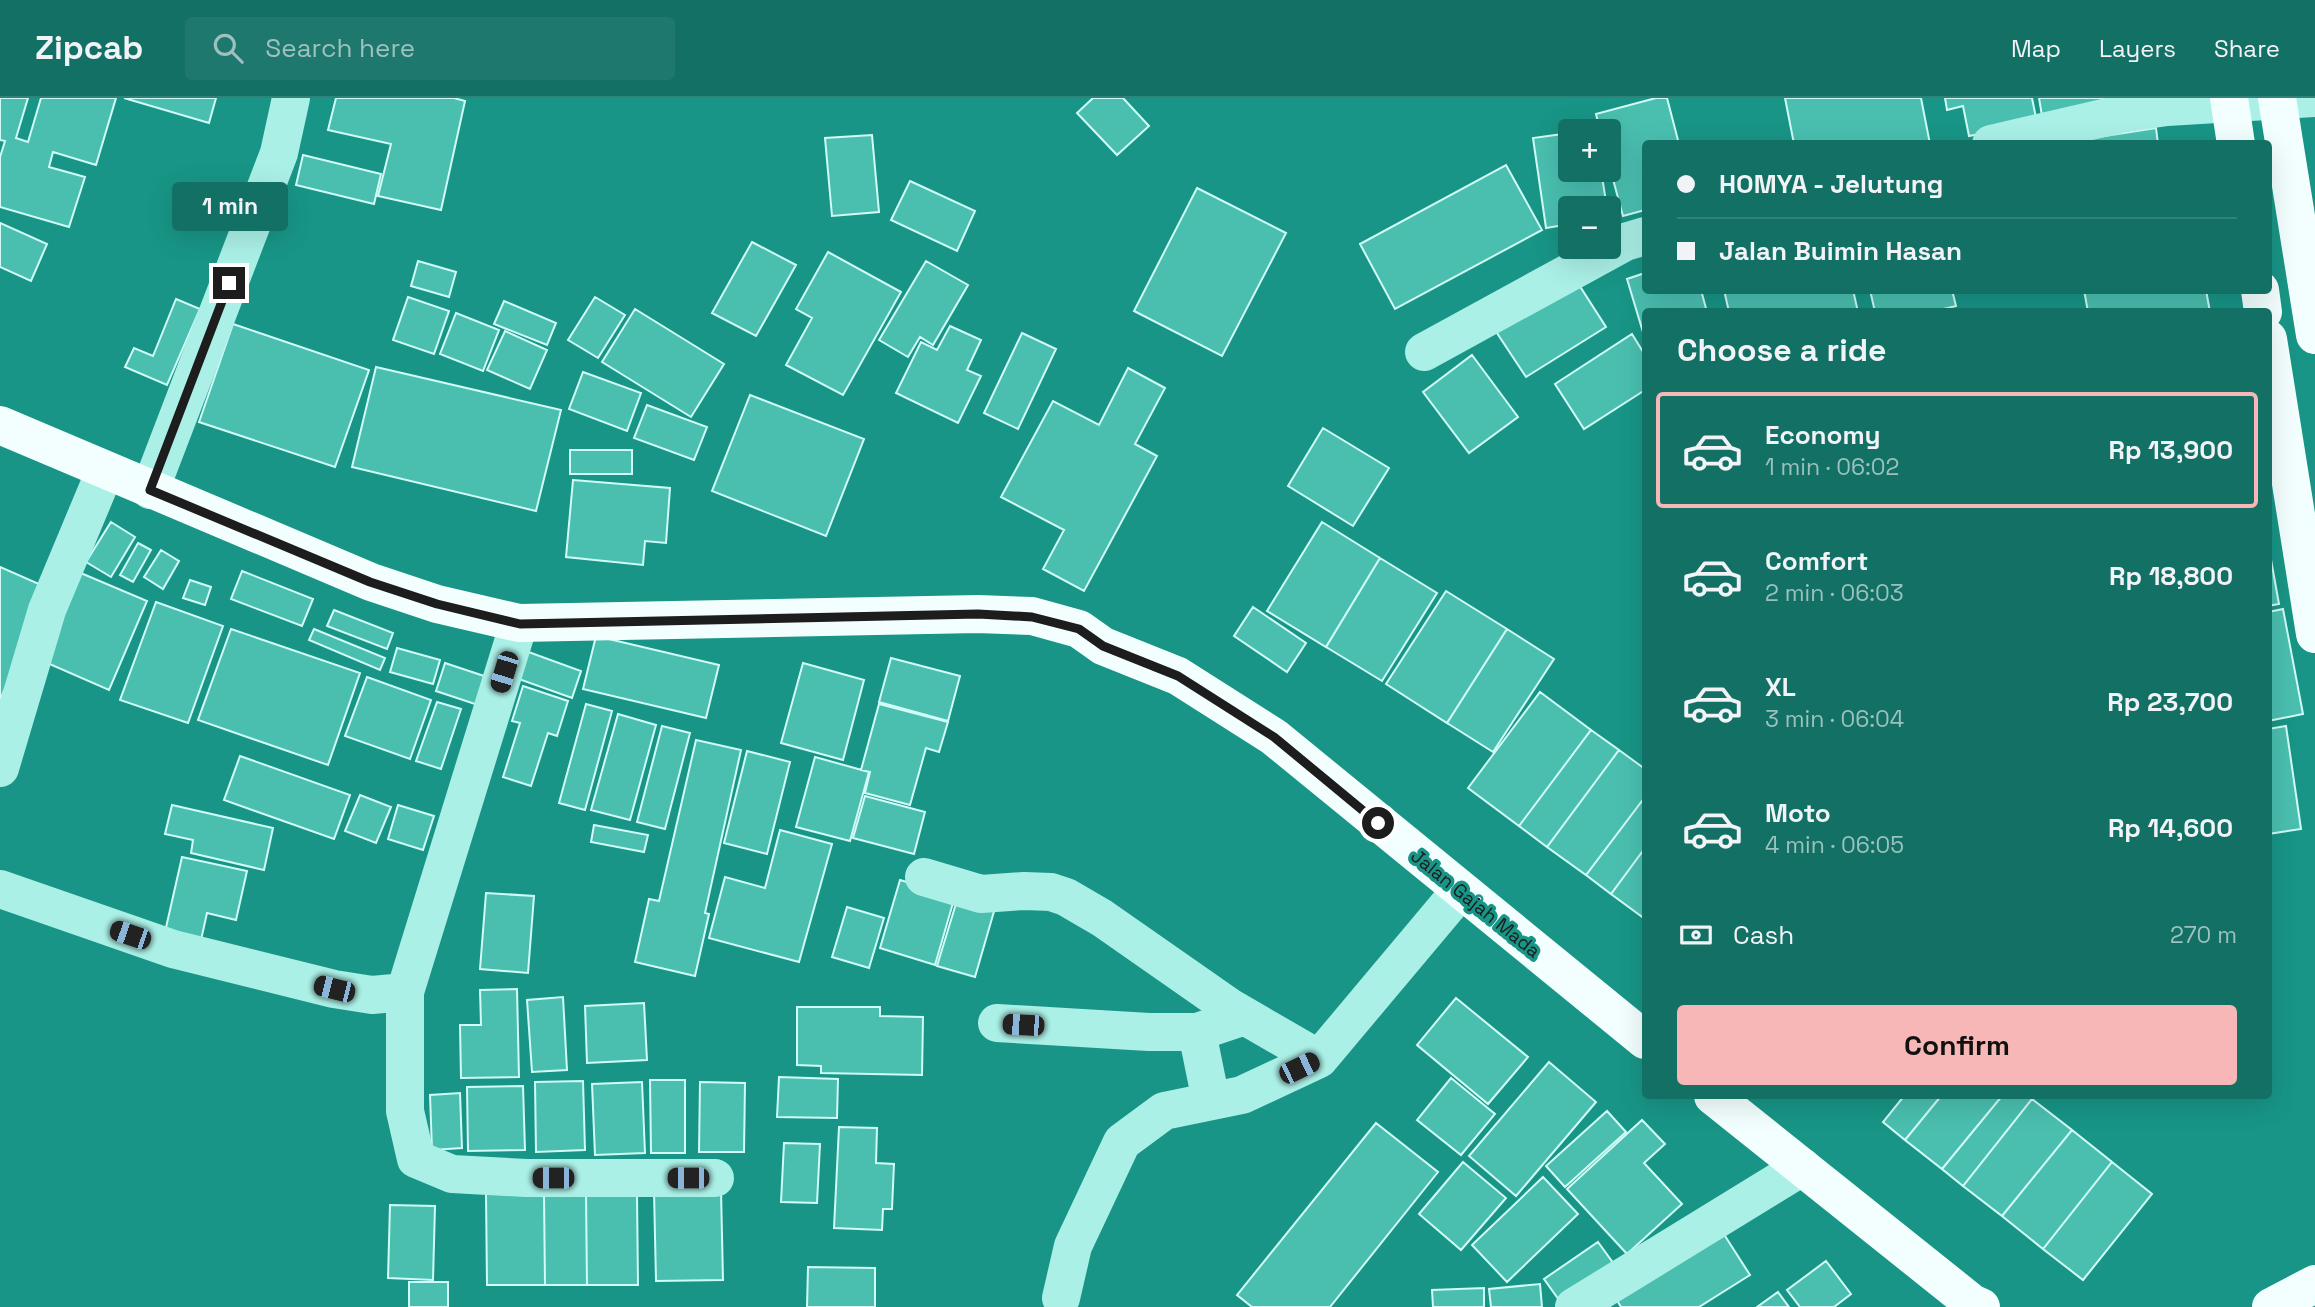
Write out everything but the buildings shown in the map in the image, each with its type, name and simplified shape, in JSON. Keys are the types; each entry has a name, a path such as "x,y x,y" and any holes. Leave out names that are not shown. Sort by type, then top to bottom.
{"main road":[{"path":"2277,99 2315,335"},
{"path":"2229,101 2235,140"},
{"path":"2272,364 2315,634"},
{"name":"Jalan Gajah Mada","path":"0,425 370,582 437,604 520,624 978,614 1032,617 1079,629 1103,646 1178,676 1274,737 1642,1039"},
{"path":"1717,1099 1972,1303 1981,1307"},
{"path":"2271,1307 2315,1284"}],"street":[{"path":"150,490 279,153 291,98"},
{"path":"2008,140 2125,113 2167,107 2229,101 2315,99"},
{"path":"1424,352 1625,242 1642,237"},
{"path":"0,768 47,610 106,471"},
{"path":"520,624 405,992 405,1111 416,1159 452,1174 526,1178 715,1178"},
{"path":"925,877 981,894 1024,891 1051,892 1066,897 1102,918 1245,1016 1318,1059"},
{"path":"0,889 173,949 334,989 372,995 405,992"},
{"path":"1061,1298 1073,1246 1122,1142 1164,1111 1242,1095 1318,1059 1460,891"},
{"path":"997,1023 1149,1032 1197,1032 1245,1016"},
{"path":"1197,1032 1212,1101"},
{"path":"1574,1307 1802,1167"}],"route":[{"path":"229,283 150,490 370,582 437,604 520,624 978,614 1032,617 1079,629 1103,646 1178,676 1274,737 1378,823"}]}
